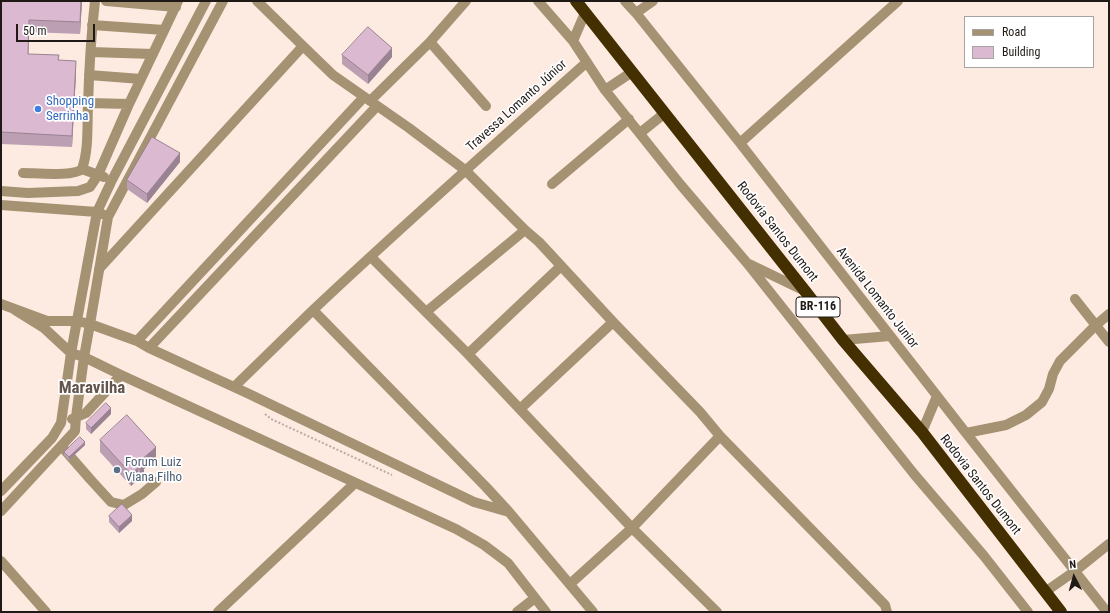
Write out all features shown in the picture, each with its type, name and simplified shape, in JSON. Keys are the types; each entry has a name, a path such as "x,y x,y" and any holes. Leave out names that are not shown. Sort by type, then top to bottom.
{"highway":[{"name":"Rodovia Santos Dumont","path":"576,1 806,291 843,340 922,432 1061,612"}],"street":[{"path":"22,173 63,174 79,172 82,169 86,158 89,75 95,1"},
{"path":"1,191 28,193 78,191 90,187 98,175 129,104 177,4 106,1"},
{"path":"1,491 52,438 61,423 71,353 97,212 112,180 206,1"},
{"path":"1,511 62,447 75,431 84,357 108,217 222,1"},
{"path":"257,1 333,75 421,136 465,170 538,242 700,412 720,436 885,605 887,612"},
{"path":"137,341 370,101 430,42 466,1"},
{"path":"538,1 573,41 605,90 680,184 747,263 914,474 984,556 1028,612"},
{"name":"Avenida Lomanto Junior","path":"625,1 740,143 1107,612"},
{"path":"636,13 653,1"},
{"path":"740,143 898,1"},
{"path":"573,41 585,13"},
{"path":"92,25 164,30"},
{"path":"430,42 486,106"},
{"path":"99,269 302,46"},
{"path":"91,52 153,54"},
{"name":"Travessa Lomanto Júnior","path":"234,387 371,256 587,62"},
{"path":"605,90 632,72"},
{"path":"89,75 141,79"},
{"path":"149,348 370,101"},
{"path":"88,103 129,104"},
{"path":"640,133 665,113"},
{"path":"552,184 629,119"},
{"path":"82,169 124,186"},
{"path":"1,205 97,212 108,217"},
{"path":"426,312 525,230"},
{"path":"371,256 468,354 632,528 717,612"},
{"path":"747,263 806,291"},
{"path":"468,354 561,266"},
{"path":"1075,299 1109,342"},
{"path":"1,304 47,321 90,324 137,341 474,502 508,512"},
{"path":"15,310 44,328 71,353 84,357 456,529 484,545 508,563 546,612"},
{"path":"313,310 486,488 593,612"},
{"path":"966,433 1006,424 1026,415 1042,402 1060,361 1109,314"},
{"path":"520,409 613,322"},
{"path":"843,340 890,336"},
{"path":"61,423 86,413 121,375"},
{"path":"922,432 937,396"},
{"path":"570,584 632,528 720,436"},
{"path":"62,447 111,502 124,505 142,494 156,482"},
{"path":"218,612 355,483"},
{"path":"1045,592 1109,544"},
{"path":"1,561 46,612"},
{"path":"518,612 535,598"}],"building":[{"name":"Shopping Serrinha","path":"1,1 81,1 80,22 29,20 28,54 59,55 58,60 76,61 72,136 1,132"},
{"path":"368,27 392,48 368,75 342,55"},
{"path":"152,137 180,153 147,194 127,180"},
{"path":"106,403 111,408 91,428 86,423"},
{"path":"127,415 156,447 140,461 144,466 140,469 138,468 131,474 100,440"},
{"path":"80,437 85,442 69,457 64,452"},
{"path":"122,504 132,515 119,527 109,516"}],"place":[{"name":"Shopping Serrinha","path":"38,109"},
{"name":"Forum Luiz Viana Filho","path":"117,470"}],"district":[{"name":"Maravilha","path":"92,389"}]}
